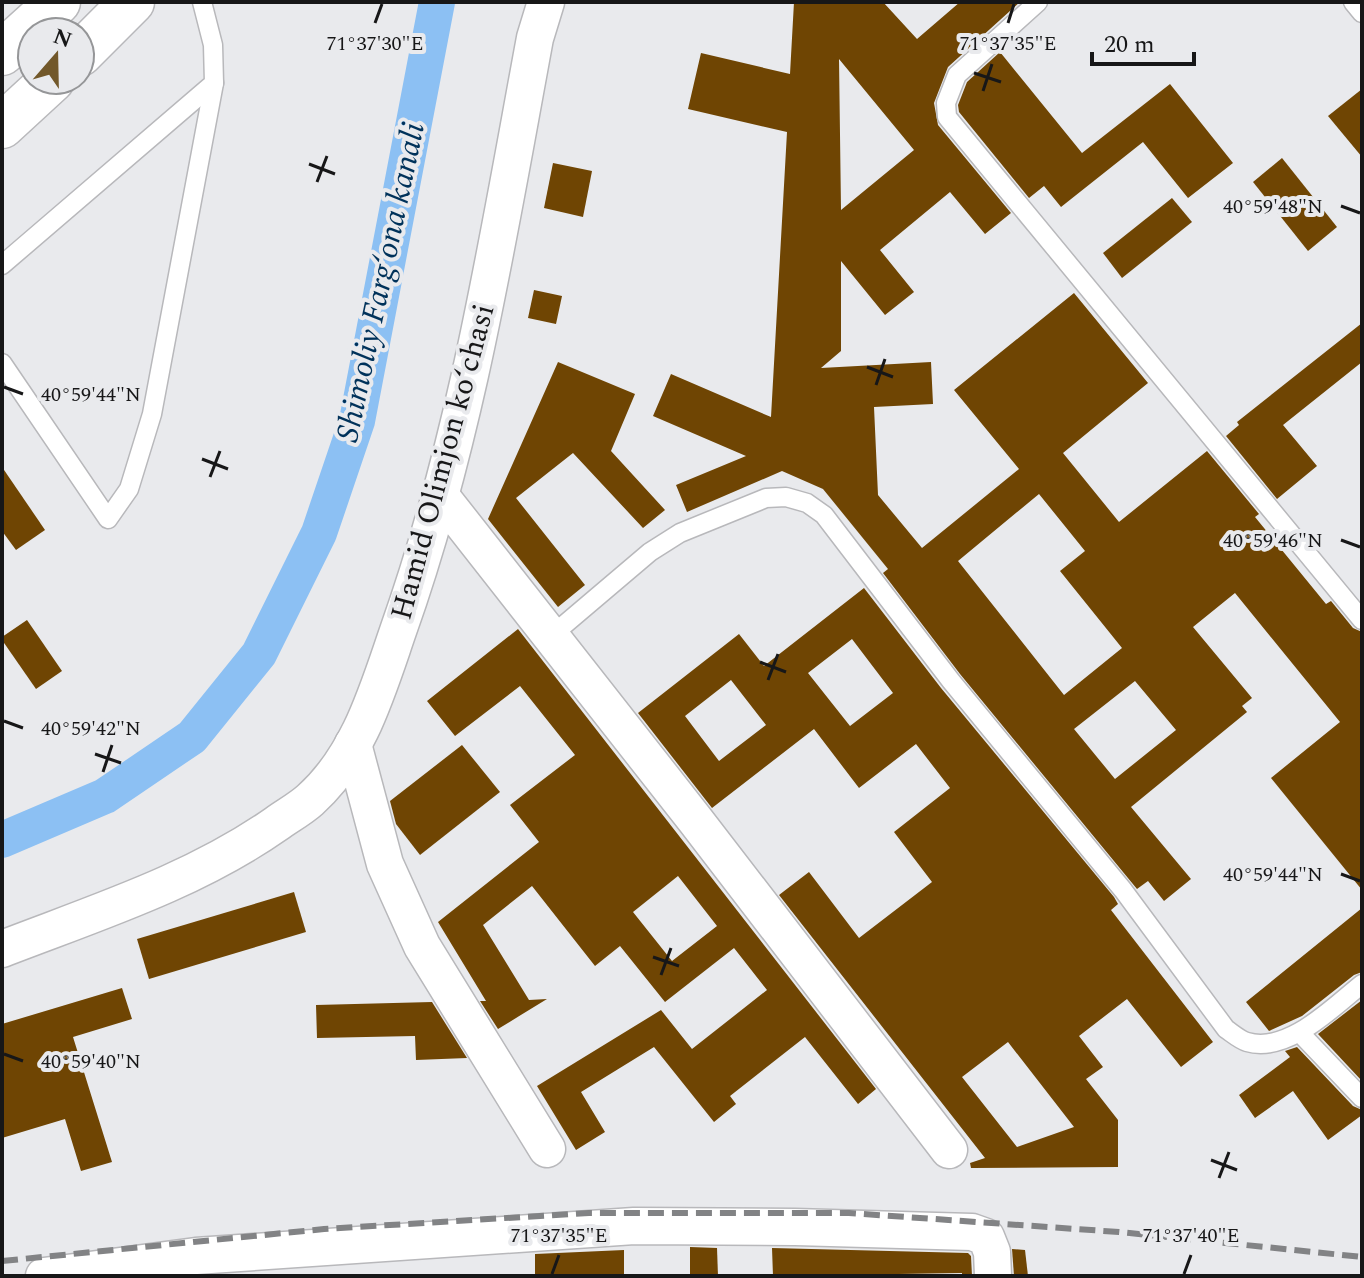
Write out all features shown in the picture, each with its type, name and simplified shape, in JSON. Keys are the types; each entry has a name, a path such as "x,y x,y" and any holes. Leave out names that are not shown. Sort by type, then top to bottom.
{"main road":[{"path":"2,53 58,2"},
{"path":"96,38 132,2"},
{"path":"2,126 35,96"}],"street":[{"name":"Hamid Olimjon koʻchasi","path":"2,949 165,886 251,842 309,801 339,770 369,714 414,587 440,495 484,314 535,38 546,2"},
{"path":"440,495 949,1150"},
{"path":"353,744 385,864 422,946 547,1149"},
{"path":"44,1276 196,1256 634,1226 972,1232 986,1237 992,1252 993,1276"}],"lane":[{"path":"2,363 108,519 129,489 152,414 214,83 213,45 202,2"},
{"path":"1038,2 957,75 946,103 947,117 1362,620"},
{"path":"1353,2 1362,13"},
{"path":"2,265 214,83"},
{"path":"551,636 650,552 680,533 766,498 786,497 807,503 824,515 951,681 1123,890 1226,1029 1246,1042 1267,1044 1300,1033 1362,984"},
{"path":"1300,1033 1362,1098"}],"building":[{"path":"794,2 883,2 917,39 960,2 1020,2 948,67 934,103 938,125 1011,213 985,234 950,192 880,250 914,292 885,315 841,261 841,351 821,368 931,362 933,404 874,407 878,495 922,548 1019,469 954,390 1074,293 1148,383 1063,453 1119,522 1207,451 1259,514 1255,517 1326,604 1331,601 1353,628 1362,632 1362,890 1271,778 1340,722 1235,593 1193,627 1252,698 1242,706 1247,712 1131,807 1191,879 1164,901 1148,881 1137,889 960,674 883,573 888,569 823,489 782,471 687,512 676,485 746,456 653,416 671,374 771,417 787,132 688,109 701,53 790,74","holes":["839,59 914,150 841,210","1039,494 1085,551 1060,571 1122,648 1064,695 958,561","1135,681 1176,730 1115,779 1074,729"]},
{"path":"1000,52 1082,153 1170,84 1233,163 1188,198 1143,142 1061,207 1044,186 1029,198 959,112 958,105 967,82"},
{"path":"1362,89 1362,157 1328,116"},
{"path":"1282,158 1337,227 1308,251 1253,182"},
{"path":"553,163 592,171 583,217 544,208"},
{"path":"1172,198 1192,222 1122,278 1103,253"},
{"path":"534,290 562,296 556,324 528,318"},
{"path":"1362,323 1362,362 1283,425 1317,466 1277,499 1226,436 1239,425 1237,422"},
{"path":"558,362 635,394 611,451 665,510 643,528 573,453 516,498 585,585 558,607 488,519"},
{"path":"2,467 45,530 16,550 2,531"},
{"path":"864,588 941,688 1114,897 1118,904 1111,910 1213,1042 1181,1067 1127,999 1079,1036 1103,1067 1086,1079 1118,1120 1118,1167 971,1168 970,1163 985,1158 779,895 809,872 859,938 932,882 894,832 950,788 916,744 859,788 814,729 712,808 638,713 739,634 764,666","holes":["852,639 893,693 850,726 808,673","731,680 766,725 719,761 685,716","1008,1042 1074,1127 1017,1147 962,1077"]},
{"path":"27,620 62,671 36,689 2,640"},
{"path":"518,629 876,1089 858,1104 805,1037 730,1096 736,1104 714,1122 654,1047 581,1092 605,1132 576,1150 537,1086 661,1010 692,1049 767,990 734,948 665,1002 620,946 595,966 532,886 483,925 529,1000 547,999 498,1029 480,1001 486,1001 438,922 539,842 510,805 575,755 520,686 455,736 427,701","holes":["678,876 717,926 672,961 633,912"]},
{"path":"462,745 500,792 420,855 396,824 390,801"},
{"path":"294,892 306,932 149,979 137,939"},
{"path":"1362,908 1362,972 1302,1016 1269,1031 1246,1002"},
{"path":"122,988 132,1019 73,1037 112,1162 81,1171 65,1119 2,1138 2,1024"},
{"path":"1362,1000 1362,1081 1318,1034"},
{"path":"432,1002 467,1058 416,1060 415,1036 317,1038 316,1005"},
{"path":"1297,1047 1353,1106 1362,1110 1362,1115 1328,1140 1293,1091 1255,1118 1239,1095 1290,1057 1285,1051"},
{"path":"690,1247 717,1248 718,1276 690,1276"},
{"path":"772,1248 968,1253 971,1256 972,1276 962,1276 962,1273 773,1276"},
{"path":"1012,1249 1025,1250 1028,1276 1014,1276"},
{"path":"624,1250 624,1276 535,1276 535,1254"}],"waterway":[{"name":"Shimoliy Fargʻona kanali","path":"2,840 105,796 192,737 259,654 319,533 357,421 437,2"}],"railway":[{"path":"2,1261 324,1229 589,1213 849,1213 1119,1232 1362,1257"}]}
